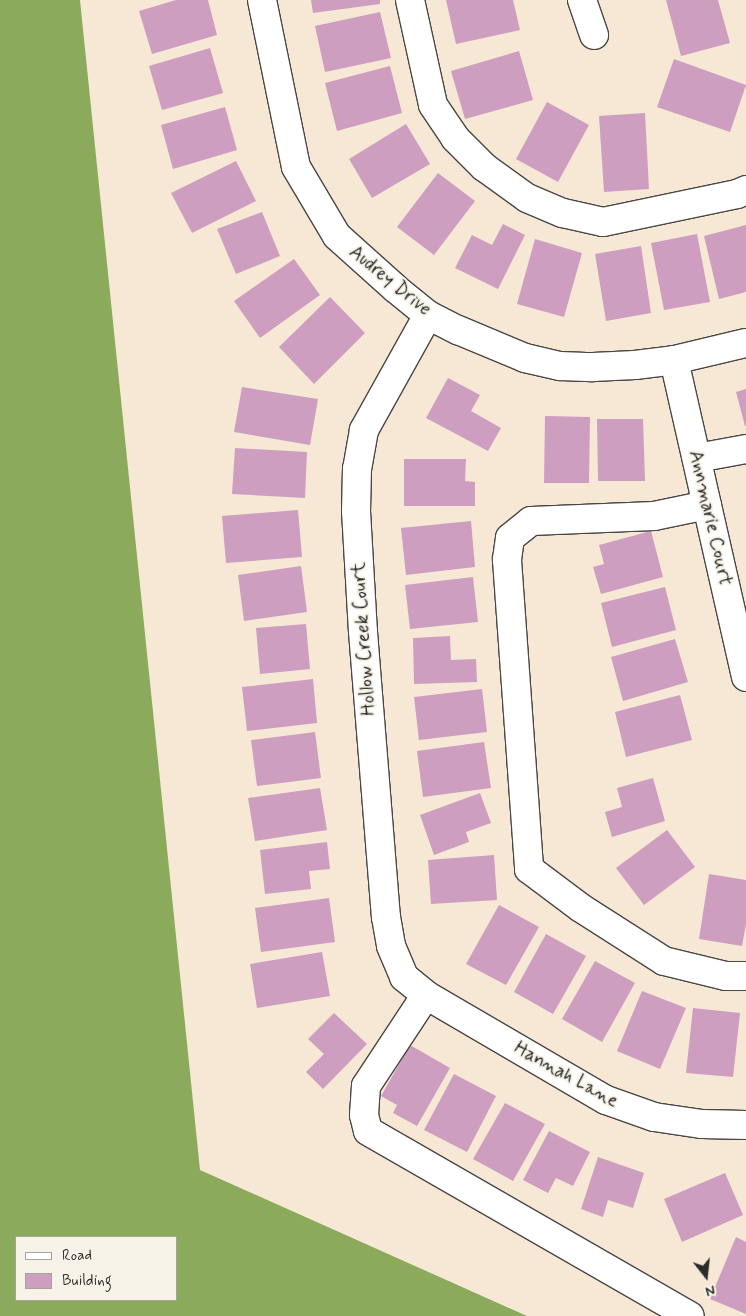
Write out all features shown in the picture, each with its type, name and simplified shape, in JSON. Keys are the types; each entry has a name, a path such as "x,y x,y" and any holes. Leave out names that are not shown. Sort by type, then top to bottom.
{"street":[{"name":"Audrey Drive","path":"262,0 296,168 337,236 396,289 428,314 458,330 525,358 560,366 635,366 674,360 746,343"},
{"path":"410,0 433,105 456,138 484,167 527,198 563,213 603,222 737,194 746,190"},
{"path":"582,0 594,35"},
{"name":"Hollow Creek Court","path":"404,977 391,946 386,916 362,622 356,511 357,476 364,430 428,314"},
{"name":"Annmarie Court","path":"674,360 746,677"},
{"path":"696,458 746,449"},
{"path":"707,505 654,516 531,521 510,538 507,560 530,869 581,908 664,960 726,976 746,976"},
{"name":"Hannah Lane","path":"404,977 426,995 606,1100 654,1117 702,1124 746,1125"},
{"path":"426,995 366,1086 364,1115 368,1131 690,1316"}],"green space":[{"path":"0,0 80,0 200,1170 527,1316 0,1316"}],"building":[{"path":"176,0 208,0 217,35 152,54 139,11"},
{"path":"311,0 380,0 380,4 313,13"},
{"path":"446,0 513,0 520,30 456,44"},
{"path":"666,0 718,0 730,43 681,56"},
{"path":"380,12 391,58 325,72 315,26"},
{"path":"210,48 223,93 162,110 149,66"},
{"path":"519,51 533,100 465,119 451,71"},
{"path":"674,59 746,85 730,132 657,107"},
{"path":"390,66 402,113 337,131 325,83"},
{"path":"547,102 589,125 558,182 516,159"},
{"path":"225,107 237,150 173,169 161,125"},
{"path":"645,113 649,189 604,192 599,116"},
{"path":"406,124 430,164 372,198 349,159"},
{"path":"236,161 256,201 192,233 171,193"},
{"path":"438,173 475,201 434,255 397,227"},
{"path":"262,212 280,256 236,274 217,229"},
{"path":"503,224 525,235 498,289 455,268 472,235 492,245"},
{"path":"746,225 746,292 719,299 704,236"},
{"path":"697,234 710,302 664,310 651,243"},
{"path":"535,239 582,253 564,317 517,304"},
{"path":"641,246 651,313 606,321 595,254"},
{"path":"294,259 320,295 260,338 234,301"},
{"path":"330,297 365,333 314,384 279,347"},
{"path":"448,378 480,395 471,411 501,428 488,451 426,418"},
{"path":"242,387 318,399 310,445 234,432"},
{"path":"746,389 746,426 745,426 736,392"},
{"path":"545,416 590,417 589,483 544,483"},
{"path":"597,419 643,419 645,481 598,481"},
{"path":"235,448 307,452 305,498 232,494"},
{"path":"404,459 466,459 465,481 475,482 475,506 404,506"},
{"path":"298,510 302,557 226,563 222,516"},
{"path":"471,521 475,567 406,575 401,528"},
{"path":"651,531 663,577 601,594 593,567 604,564 599,545"},
{"path":"301,566 307,612 244,621 238,575"},
{"path":"473,577 478,622 410,629 405,585"},
{"path":"665,587 676,630 612,647 601,603"},
{"path":"306,624 310,669 260,674 256,628"},
{"path":"450,636 451,660 476,659 477,682 414,684 413,638"},
{"path":"675,639 688,682 623,701 611,657"},
{"path":"313,679 317,723 247,731 242,687"},
{"path":"482,689 487,732 419,740 414,697"},
{"path":"680,695 692,740 626,757 615,712"},
{"path":"315,732 321,778 257,786 251,740"},
{"path":"484,742 491,788 423,797 417,751"},
{"path":"653,778 665,821 612,837 605,812 622,807 617,788"},
{"path":"320,788 327,830 255,841 248,798"},
{"path":"480,793 491,823 466,832 469,842 434,855 420,815"},
{"path":"667,830 695,867 644,905 616,868"},
{"path":"327,842 330,869 309,871 311,889 265,894 260,850"},
{"path":"494,855 497,900 431,904 428,860"},
{"path":"709,874 746,880 746,924 742,946 699,939"},
{"path":"329,898 335,942 261,952 255,908"},
{"path":"499,905 539,927 506,985 466,964"},
{"path":"546,934 586,956 553,1014 514,992"},
{"path":"322,952 330,996 257,1008 250,964"},
{"path":"595,961 635,983 602,1042 562,1019"},
{"path":"642,991 686,1008 660,1069 617,1051"},
{"path":"693,1008 740,1013 733,1077 686,1073"},
{"path":"334,1013 367,1044 323,1089 306,1072 324,1054 308,1039"},
{"path":"410,1045 450,1068 417,1126 393,1113 397,1105 381,1096"},
{"path":"454,1074 496,1096 467,1152 424,1130"},
{"path":"505,1103 545,1124 513,1181 473,1159"},
{"path":"549,1131 590,1152 573,1186 556,1178 548,1193 523,1180"},
{"path":"598,1157 644,1173 633,1208 608,1200 603,1217 581,1209"},
{"path":"725,1173 743,1215 682,1242 664,1199"},
{"path":"736,1237 746,1242 746,1314 710,1299"}]}
